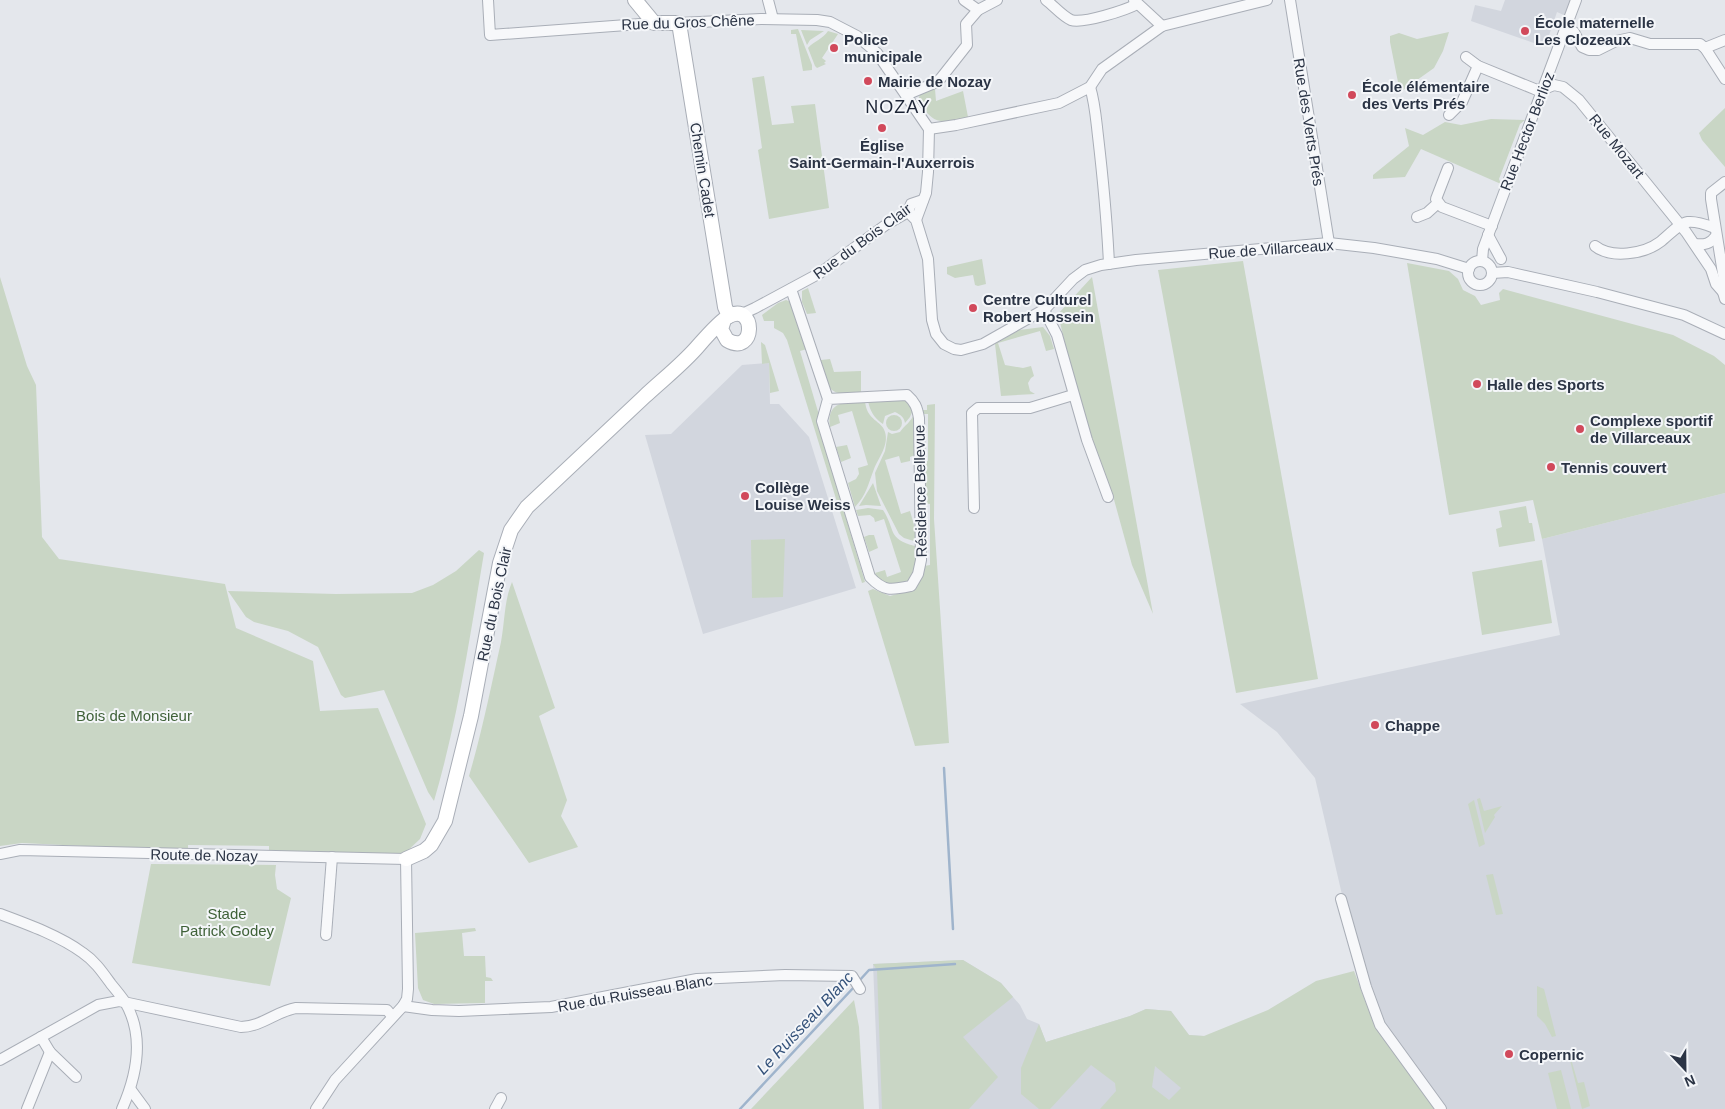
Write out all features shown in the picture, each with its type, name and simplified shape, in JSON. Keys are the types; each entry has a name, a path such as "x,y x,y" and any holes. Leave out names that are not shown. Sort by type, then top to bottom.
{"street":[{"name":"Rue du Gros Chêne","path":"488,0 490,35 654,23 773,19 830,22 857,36 877,53 906,95"},
{"path":"635,0 654,23"},
{"path":"768,0 773,19"},
{"path":"964,0 978,10"},
{"path":"996,0 978,10 966,24 967,45 941,78 937,82 906,95 929,128 956,125 1058,104 1090,87 1102,69 1162,26 1267,0"},
{"path":"1046,0 1071,20 1079,21 1125,10 1135,2 1162,26"},
{"name":"Rue des Verts Prés","path":"1290,0 1329,243"},
{"name":"Rue Hector Berlioz","path":"1482,261 1483,249 1576,0"},
{"name":"Chemin Cadet","path":"678,23 725,307 735,318 721,329 724,337"},
{"path":"1565,30 1574,32 1582,47 1588,50 1598,50 1616,41 1630,38 1650,44 1700,44 1705,48 1725,79"},
{"path":"1705,48 1725,40"},
{"name":"Rue Mozart","path":"1466,57 1478,66 1537,90 1554,85 1563,87 1579,100 1693,241 1724,296"},
{"path":"1450,115 1462,102 1478,66"},
{"path":"1090,87 1095,103 1107,215 1109,264"},
{"name":"Rue du Bois Clair","path":"407,858 424,851 431,845 445,821 471,716 500,563 511,530 527,507 697,348 735,318 820,273 887,224 908,212 911,204 923,200 926,193 928,172 929,128"},
{"path":"1448,168 1436,199 1438,203 1442,207 1490,230 1501,259"},
{"name":"Rue Mozart","path":"1724,296 1724,286 1712,230 1711,193 1725,182"},
{"path":"908,212 916,220 923,200"},
{"path":"1417,216 1427,213 1438,203"},
{"name":"Rue de Villarceaux","path":"916,220 928,259 932,320 936,334 944,344 954,349 969,348 983,344 1044,310 1085,270 1109,264 1329,243 1374,248 1437,259 1469,269"},
{"path":"1595,246 1601,251 1617,253 1638,252 1659,243 1688,222 1712,230"},
{"path":"1692,228 1712,230 1711,242 1705,245 1693,241 1690,231 1692,228"},
{"path":"1108,248 1114,254 1130,261"},
{"path":"1482,261 1488,264 1492,273 1486,282 1480,284 1470,279 1469,269 1476,262 1482,261"},
{"path":"1492,273 1508,272 1597,292 1684,315 1725,331"},
{"path":"791,289 828,399"},
{"path":"1044,310 1057,335 1087,440 1108,497"},
{"path":"724,337 734,343 742,342 750,331 735,318"},
{"name":"Rue du Bois Clair","path":"697,348 711,340 724,337"},
{"name":"Résidence Bellevue","path":"907,395 918,407 921,560 918,574 911,586 896,590 879,587 870,577 822,421 828,399 907,395"},
{"path":"974,508 972,413 978,408 1030,408 1073,395"},
{"name":"Route de Nozay","path":"0,854 20,850 407,858"},
{"path":"326,935 332,857"},
{"path":"316,1109 335,1080 403,1006 407,999 407,858"},
{"path":"1341,899 1366,987 1380,1025 1441,1109"},
{"path":"0,914 42,931 84,953 103,972 126,1003 137,1037 137,1067 131,1090 122,1109"},
{"name":"Rue du Ruisseau Blanc","path":"403,1006 459,1011 551,1007 697,979 785,975 852,976 860,988"},
{"path":"0,1060 98,1004 119,1001 241,1027 254,1025 286,1009 296,1008 387,1010 392,1016"},
{"path":"41,1037 50,1052 76,1077"},
{"path":"27,1109 50,1052"},
{"path":"131,1090 145,1109"},
{"path":"495,1109 501,1098"}],"shaded area":[{"name":"École maternelle Les Clozeaux","path":"1505,0 1571,0 1566,16 1557,12 1545,47 1471,21 1475,5 1501,11"},
{"name":"Collège Louise Weiss","path":"769,363 770,404 779,404 809,437 856,588 703,634 645,435 671,434 742,365"},
{"path":"1725,493 1725,1109 1444,1109 1382,1023 1343,899 1315,778 1277,732 1240,704 1560,635 1542,539"},
{"path":"963,960 1001,983 1020,1005 1027,1019 1039,1024 1046,1042 1130,1016 1146,1009 1171,1011 1189,1035 1204,1036 1195,1109 879,1109 873,964"}],"green space":[{"path":"798,29 812,65 812,70 803,71 796,34 791,34 791,30"},
{"path":"801,30 824,31 810,40 807,45"},
{"path":"828,31 838,34 822,58 826,61 824,63 826,64 817,68 808,48"},
{"path":"1449,32 1443,51 1434,68 1403,90 1399,87 1390,36 1399,33 1417,39"},
{"path":"764,76 772,125 794,123 791,106 815,104 829,208 769,219 758,150 762,148 752,78"},
{"path":"935,89 936,101 963,91 968,117 951,121 938,121 929,115 918,101 920,94"},
{"path":"1725,108 1725,167 1702,140 1699,133"},
{"path":"1491,119 1525,120 1520,124 1499,179 1501,184 1421,149 1405,177 1373,179 1373,175 1409,146 1405,128 1423,135 1445,122 1461,125"},
{"path":"982,259 986,284 975,285 973,275 955,278 947,274 947,267"},
{"path":"1243,261 1318,679 1236,693 1158,270"},
{"name":"Complexe sportif de Villarceaux","path":"1407,263 1449,271 1458,279 1463,290 1475,296 1481,305 1500,300 1499,293 1503,289 1673,335 1714,356 1725,365 1725,493 1542,539 1533,500 1449,515"},
{"name":"Bois de Monsieur","path":"0,277 27,366 36,385 42,537 59,559 225,584 236,628 313,661 320,711 378,708 426,824 420,839 402,856 269,852 269,846 188,845 188,851 22,843 0,846"},
{"path":"1092,277 1153,614 1132,565 1113,496 1080,406 1058,314"},
{"path":"808,288 816,313 807,314 802,302 802,291"},
{"path":"786,300 791,302 807,349 800,351 833,462 830,464 865,582 862,583 787,340 783,333 774,328 774,321 764,321 762,315 778,303"},
{"path":"1043,327 1050,336 1054,349 1046,351 1040,331 998,343 1005,365 1023,368 1031,366 1034,376 1028,383 1030,391 1035,394 1001,396 995,344 1019,330"},
{"path":"761,342 765,345 779,391 770,393 769,363 762,364"},
{"path":"830,359 834,372 861,371 861,394 842,394 828,386 820,362 821,360"},
{"path":"898,399 906,401 913,410 905,423 902,416 895,412 885,416 883,424 873,414 868,401"},
{"path":"865,400 868,412 885,432 886,442 865,493 855,507 848,483 856,479 859,474 858,468 868,465 852,411 838,415 840,423 830,427 830,418 831,412 839,404"},
{"path":"935,404 934,519 949,743 915,746 868,591 873,589 890,596 911,590 921,580 924,566 930,565 930,504 923,503 922,462 928,461 928,414 921,414 922,410 927,410 927,405"},
{"path":"914,414 915,455 910,457 910,461 901,463 899,456 885,460 901,514 910,511 917,542 904,538 899,534 877,491 875,473 885,451 888,432 892,434 900,432"},
{"path":"891,415 897,415 902,420 900,429 891,431 886,426 886,420"},
{"path":"847,445 851,458 841,462 836,447"},
{"path":"873,483 881,506 859,506"},
{"path":"1526,506 1529,523 1532,523 1535,541 1499,547 1496,529 1502,527 1499,511"},
{"path":"868,508 883,510 896,537 915,546 916,565 911,582 895,587 880,582 875,573 885,570 887,577 901,572 884,519 875,522 874,518 870,515 858,516 856,510"},
{"path":"874,535 878,548 869,552 864,537"},
{"path":"785,539 783,597 752,598 751,540"},
{"path":"479,550 484,553 457,708 434,801 428,792 384,690 345,698 341,695 318,647 288,631 254,622 246,617 228,591 336,594 412,593 433,585 456,571"},
{"path":"1542,560 1552,623 1482,635 1472,572"},
{"path":"512,582 555,708 539,716 567,800 561,816 578,847 529,863 469,776 490,693 501,642 507,596"},
{"path":"1480,798 1484,811 1502,806 1494,815 1495,817 1485,833 1477,799"},
{"path":"1474,800 1485,844 1479,847 1468,804"},
{"name":"Stade Patrick Godey","path":"151,864 276,865 277,889 291,898 270,986 132,963"},
{"path":"1493,874 1503,914 1496,915 1486,875"},
{"path":"475,928 476,931 462,933 464,956 485,956 486,977 491,978 493,981 485,981 485,1003 434,1004 423,1000 418,988 415,933"},
{"path":"963,960 1001,983 1013,997 963,1037 998,1077 969,1109 882,1109 877,970 873,964"},
{"path":"1354,971 1366,1003 1436,1109 1100,1109 1116,1091 1115,1083 1091,1065 1050,1109 1039,1109 1021,1094 1021,1068 1039,1024 1046,1042 1130,1016 1146,1009 1171,1011 1189,1035 1204,1036 1268,1010 1316,981","holes":["1155,1066 1181,1088 1169,1100 1152,1087"]},
{"path":"1537,986 1544,989 1556,1036 1552,1037 1545,1024 1537,1016"},
{"path":"854,1000 859,1027 864,1109 751,1109"},
{"path":"1570,1060 1578,1083 1584,1082 1590,1106 1582,1109"},
{"path":"1561,1070 1571,1109 1557,1109 1548,1073"}],"waterway":[{"name":"Le Ruisseau Blanc","path":"944,768 953,929"},
{"name":"Le Ruisseau Blanc","path":"859,981 869,970 955,964"},
{"name":"Le Ruisseau Blanc","path":"740,1109 855,986"}],"place":[{"name":"École maternelle Les Clozeaux","path":"1525,31"},
{"name":"Police municipale","path":"834,48"},
{"name":"Mairie de Nozay","path":"868,81"},
{"name":"École élémentaire des Verts Prés","path":"1352,95"},
{"name":"Église Saint-Germain-l'Auxerrois","path":"882,128"},
{"name":"Centre Culturel Robert Hossein","path":"973,308"},
{"name":"Halle des Sports","path":"1477,384"},
{"name":"Complexe sportif de Villarceaux","path":"1580,429"},
{"name":"Tennis couvert","path":"1551,467"},
{"name":"Collège Louise Weiss","path":"745,496"},
{"name":"Chappe","path":"1375,725"},
{"name":"Copernic","path":"1509,1054"}],"district":[{"name":"NOZAY","path":"898,107"}]}
